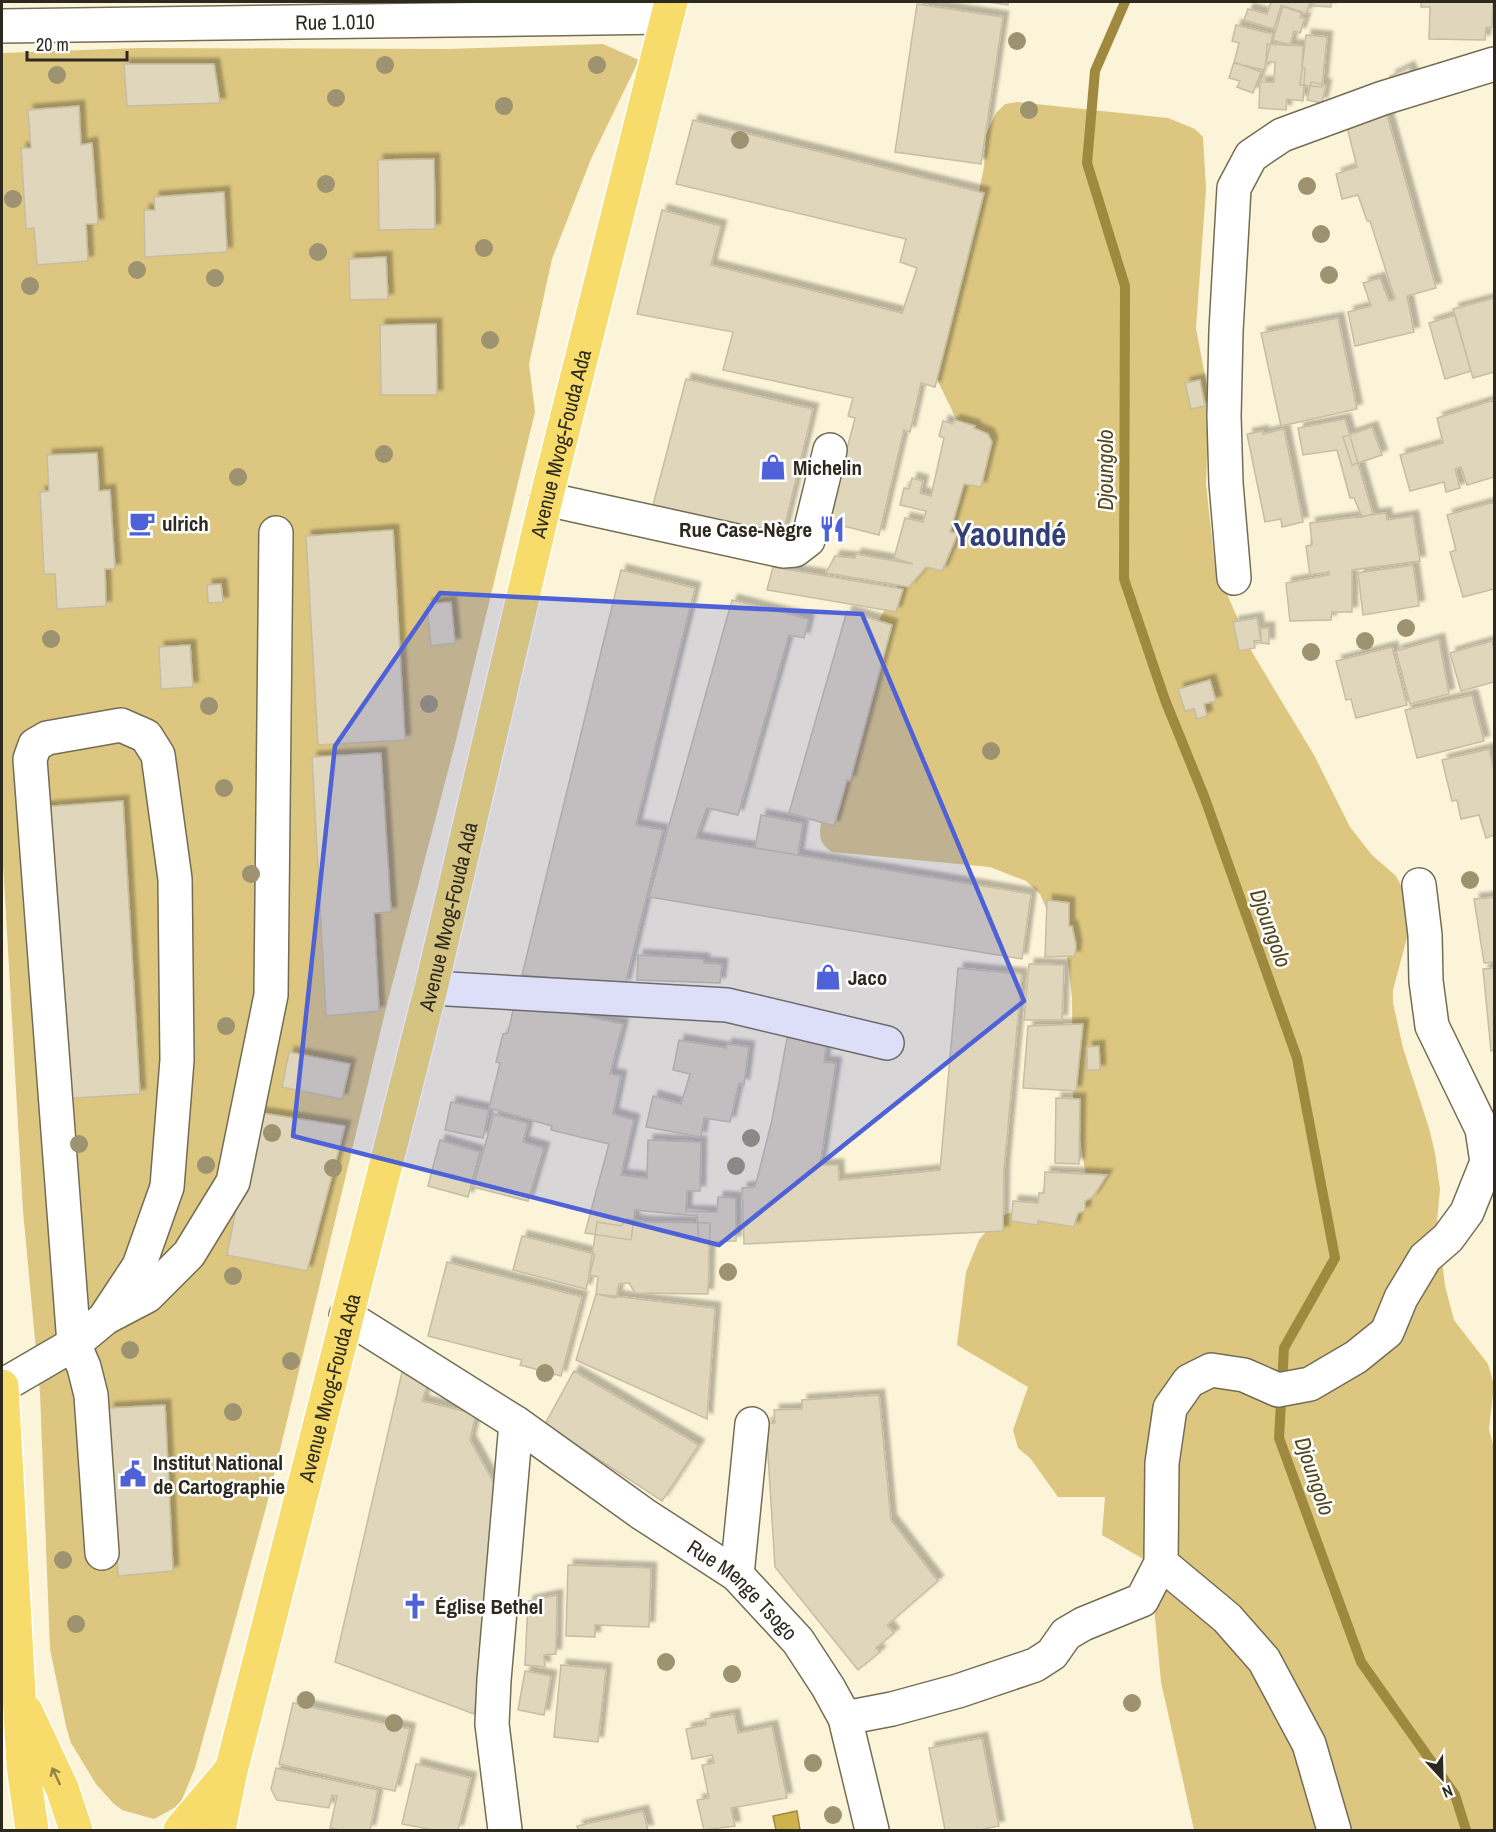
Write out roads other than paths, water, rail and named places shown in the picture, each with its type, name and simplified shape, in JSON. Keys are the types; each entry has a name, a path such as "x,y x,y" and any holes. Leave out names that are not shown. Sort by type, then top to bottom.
{"main road":[{"name":"Avenue Mvog-Fouda Ada","path":"219,1830 231,1771 431,988 546,499 669,9"},
{"path":"2,1386 22,1766 32,1830"},
{"path":"19,1697 62,1788 76,1830"},
{"path":"180,1830 231,1771"}],"street":[{"name":"Rue 1.010","path":"2,26 669,9"},
{"path":"1234,578 1226,483 1224,416 1234,188 1251,156 1282,135 1383,98 1494,64"},
{"path":"546,499 783,551 795,550 808,540 830,450"},
{"path":"2,1386 74,1344 104,1318 147,1296 189,1254 233,1182 272,995 276,533"},
{"path":"102,1553 91,1395 84,1367 74,1344 30,759 35,745 47,738 122,725 146,736 158,755 175,879 177,1060 167,1187 139,1266 104,1318"},
{"path":"845,1718 892,1709 958,1691 1035,1665 1052,1653 1066,1634 1083,1624 1142,1600 1161,1563 1162,1463 1170,1408 1189,1381 1211,1370 1244,1375 1278,1390 1310,1384 1356,1357 1387,1332 1401,1298 1425,1258 1449,1238 1467,1212 1486,1162 1482,1129 1432,1026 1426,981 1425,935 1419,885"},
{"path":"431,988 727,1005 888,1043"},
{"name":"Rue Menge Tsogo","path":"346,1316 516,1423 643,1514 737,1575 798,1641 845,1718 872,1830"},
{"path":"505,1830 492,1724 516,1423"},
{"path":"737,1575 752,1424"},
{"path":"1161,1563 1227,1618 1264,1660 1309,1744 1334,1830"}],"waterway":[{"name":"Djoungolo","path":"1125,2 1095,71 1087,163 1125,286 1124,579 1165,700 1204,796 1297,1058 1335,1258 1284,1348 1279,1438 1361,1662 1455,1795 1466,1830"}],"place":[{"name":"Michelin","path":"773,467"},
{"name":"ulrich","path":"142,523"},
{"name":"Rue Case-Nègre","path":"832,529"},
{"name":"Jaco","path":"828,977"},
{"name":"Institut National de Cartographie","path":"133,1474"},
{"name":"Église Bethel","path":"415,1606"}],"district":[{"name":"Yaoundé","path":"1010,534"}]}
